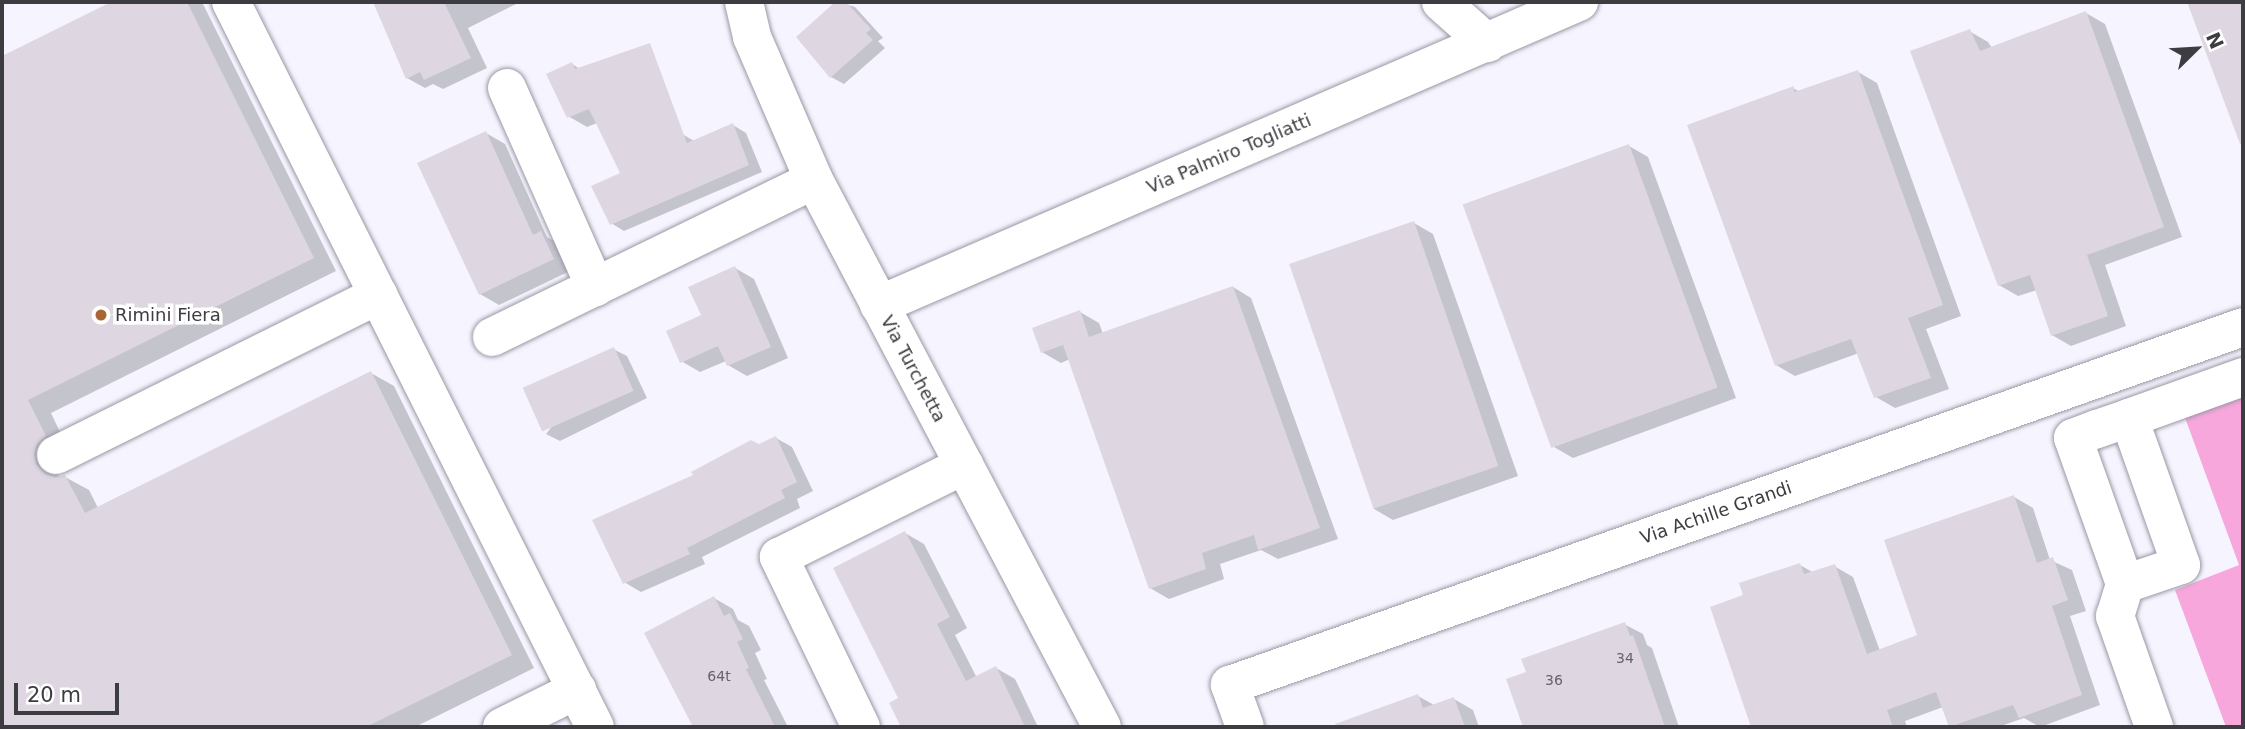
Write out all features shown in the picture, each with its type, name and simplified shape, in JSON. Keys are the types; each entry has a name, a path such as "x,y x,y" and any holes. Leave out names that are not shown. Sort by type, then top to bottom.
{"street":[{"path":"231,2 595,727"},
{"name":"Via Turchetta","path":"744,2 752,37 814,180 1102,727"},
{"path":"1441,2 1487,43"},
{"name":"Via Palmiro Togliatti","path":"879,305 1579,2"},
{"path":"507,88 595,287"},
{"path":"492,337 814,180"},
{"path":"55,455 379,295"},
{"name":"Via Achille Grandi","path":"1245,727 1230,685 2243,327"},
{"path":"2154,727 2115,616 2125,584 2073,438 2243,377"},
{"path":"2081,384 2113,424 2180,565 2125,584"},
{"path":"861,727 779,557 964,465"},
{"path":"502,727 577,690"}],"shaded area":[{"path":"2243,395 2243,727 2226,727 2175,590 2239,565 2184,415"}],"building":[{"name":"Rimini Fiera","path":"111,2 187,2 314,258 28,400 46,436 37,444 34,454 36,464 45,474 55,477 65,475 85,513 371,371 512,655 366,727 2,727 2,56"},
{"path":"373,2 444,2 471,58 424,80 420,72 406,79"},
{"path":"835,2 846,2 871,29 866,33 873,40 830,78 796,37"},
{"path":"2187,2 2243,2 2243,144 2240,144"},
{"path":"2086,11 2164,227 2087,255 2108,316 2051,336 2030,275 1998,286 1910,51 1970,29 1980,51"},
{"path":"650,43 687,143 733,123 749,165 610,225 591,186 620,173 589,109 567,118 546,74 572,62 575,69"},
{"path":"1858,70 1943,305 1908,318 1931,378 1874,398 1851,339 1775,366 1687,125 1794,86 1794,92"},
{"path":"486,131 533,235 541,231 554,259 479,295 417,163"},
{"path":"1629,144 1718,387 1551,448 1463,205"},
{"path":"1414,221 1498,466 1374,509 1289,264"},
{"path":"735,266 771,347 727,366 718,346 680,363 666,331 701,315 688,287"},
{"path":"1233,286 1320,528 1258,550 1254,535 1202,553 1206,569 1149,589 1063,345 1041,353 1032,328 1080,310 1089,337"},
{"path":"614,347 634,391 542,432 523,388"},
{"path":"776,436 797,482 781,490 785,498 687,548 690,554 623,584 592,520 693,475 691,472 751,440 759,444"},
{"path":"2014,495 2037,563 2053,557 2068,600 2052,606 2082,695 2019,718 2013,705 1949,727 1936,692 1887,710 1893,727 1751,727 1710,607 1743,595 1739,583 1800,563 1804,574 1835,564 1867,654 1917,635 1884,540"},
{"path":"905,531 950,617 937,624 966,681 996,666 1025,727 901,727 889,703 898,698 833,568"},
{"path":"714,596 724,616 730,613 743,639 737,642 749,668 746,669 775,727 693,727 644,633"},
{"path":"1625,622 1630,636 1633,635 1665,727 1523,727 1506,679 1526,672 1521,659"},
{"path":"1418,694 1423,708 1454,697 1465,727 1336,727 1335,724"}],"place":[{"name":"Rimini Fiera","path":"101,315"}]}
